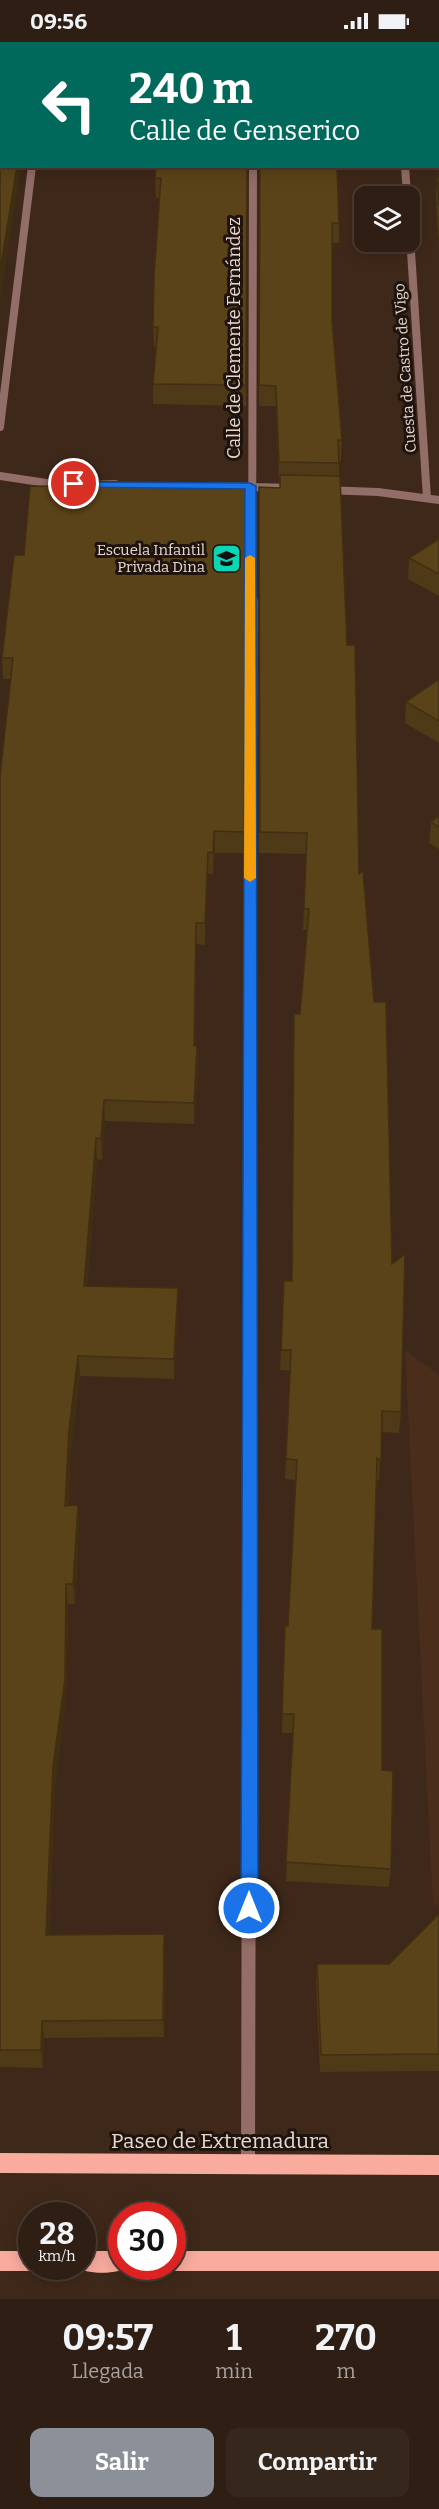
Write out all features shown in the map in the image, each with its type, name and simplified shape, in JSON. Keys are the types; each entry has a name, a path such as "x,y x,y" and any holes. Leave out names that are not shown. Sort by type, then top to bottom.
{"main road":[{"name":"Paseo de Extremadura","path":"0,2163 248,2166 439,2165"},
{"path":"0,2261 18,2261"},
{"path":"186,2261 439,2261"}],"street":[{"path":"0,427 32,168"},
{"name":"Calle de Clemente Fernández","path":"248,2166 250,486 253,168"},
{"path":"405,168 406,186"},
{"name":"Cuesta de Castro de Vigo","path":"411,252 427,498"},
{"path":"0,476 53,484 122,484"},
{"path":"203,485 378,492 439,500"}],"shaded area":[{"path":"405,1350 439,1375 439,1905 433,1904"}],"building":[{"path":"0,168 17,168 0,271"},
{"path":"156,168 247,168 246,385 153,384 158,327 153,327 154,277 161,178 155,178"},
{"path":"260,168 337,168 339,223 332,223 332,320 342,440 338,440 339,463 279,462 276,386 259,385"},
{"path":"439,176 439,206 437,177"},
{"path":"280,475 340,476 347,645 355,645 359,874 363,871 374,1002 386,1002 392,1264 405,1254 401,1412 382,1411 381,1461 377,1458 372,1629 382,1629 382,1770 393,1771 391,1869 286,1862 294,1714 282,1714 285,1625 288,1626 297,1460 286,1459 291,1350 281,1350 284,1281 292,1281 294,1014 300,1014 309,909 304,909 307,833 260,832 259,487 280,488"},
{"path":"99,481 246,487 244,832 214,831 213,853 208,852 205,923 196,923 194,1046 197,1046 194,1103 104,1100 101,1139 96,1138 84,1286 178,1288 174,1359 78,1356 69,1430 65,1506 78,1505 73,1584 66,1584 65,1679 53,1766 46,1935 164,1934 163,2020 42,2021 41,2050 0,2050 0,776 13,658 2,658 14,555 24,555 30,486 97,487"},
{"path":"439,539 439,574 409,558"},
{"path":"439,679 439,721 406,702"},
{"path":"439,816 439,827 431,822"},
{"path":"439,1914 439,2054 321,2055 317,1964 389,1964"}],"slow traffic":[{"path":"250,558 250,878"}],"place":[{"name":"Escuela Infantil Privada Dina","path":"226,559"}],"route":[{"path":"74,484 250,486 249,1908"}]}
